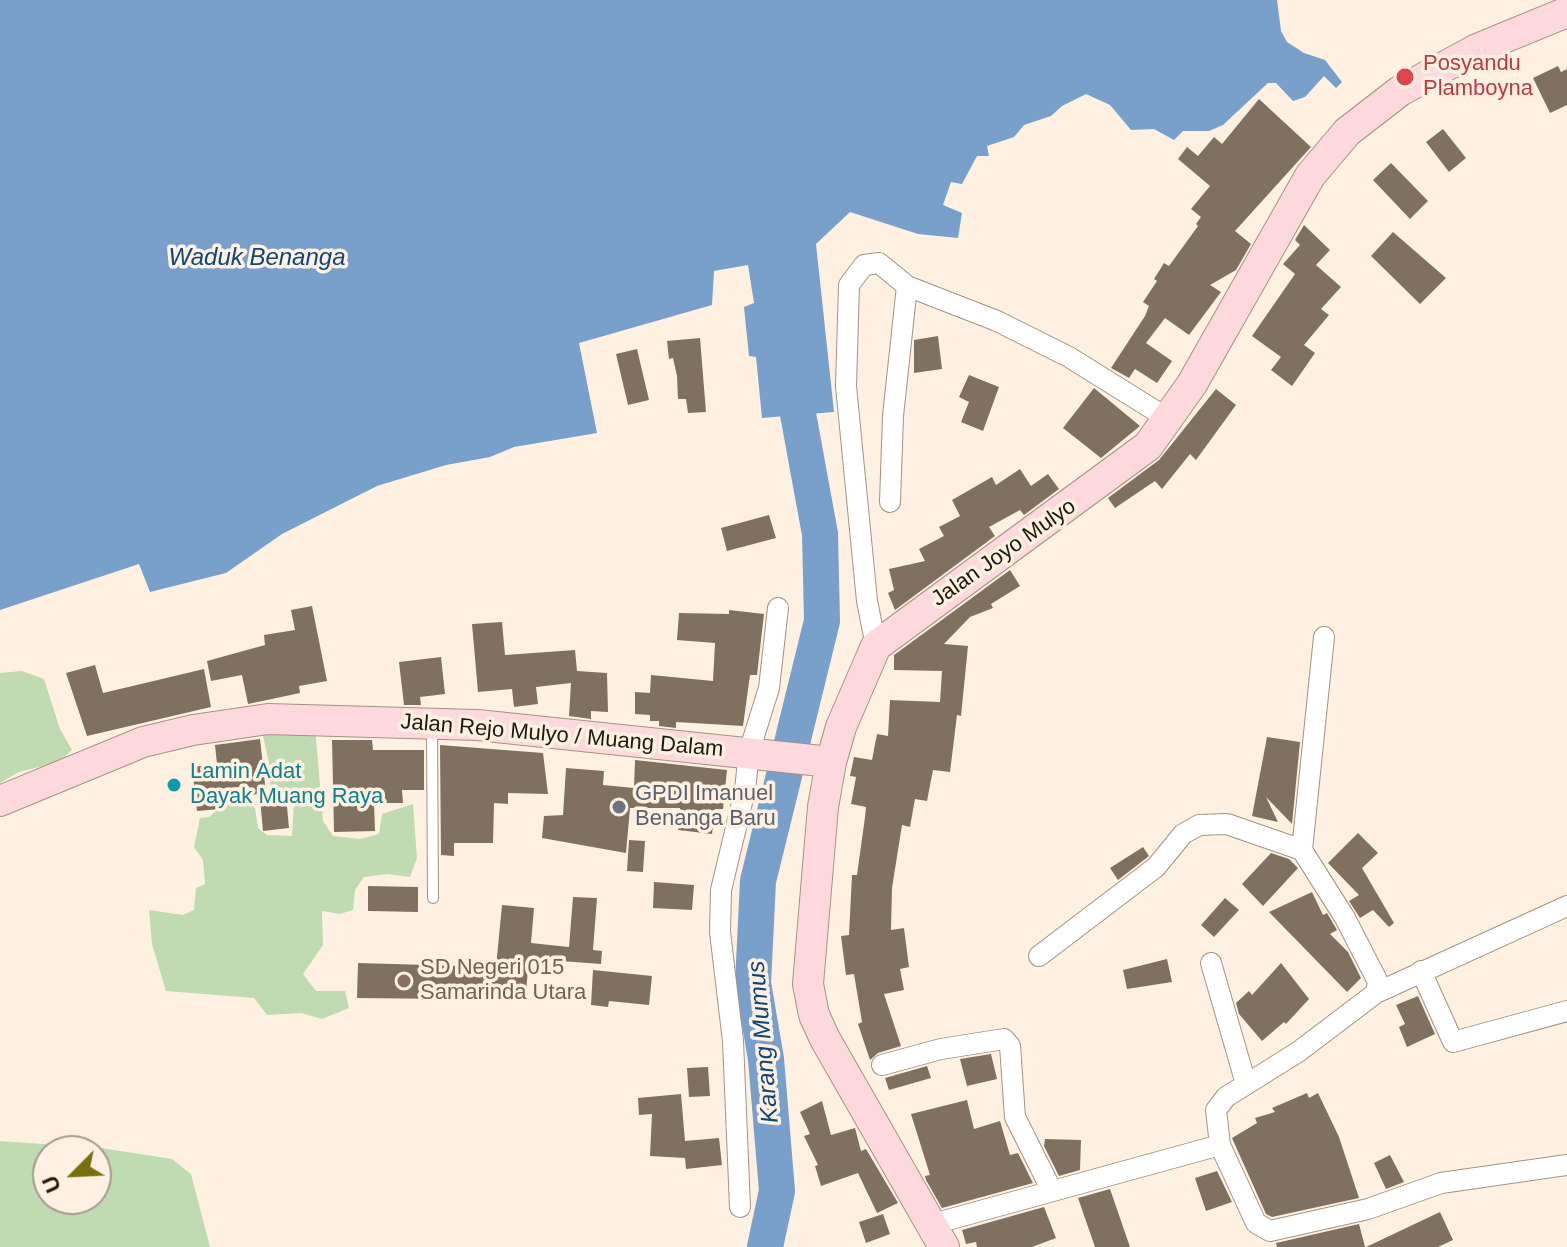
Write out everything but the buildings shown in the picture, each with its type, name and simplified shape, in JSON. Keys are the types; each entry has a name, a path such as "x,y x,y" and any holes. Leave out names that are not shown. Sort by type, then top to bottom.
{"main road":[{"name":"Jalan Joyo Mulyo","path":"876,646 1098,486 1148,446 1170,420 1310,176 1347,132 1400,91 1477,49 1567,12"},
{"path":"876,646 841,727 821,760 808,984 811,1004 836,1059 938,1236"},
{"name":"Jalan Rejo Mulyo / Muang Dalam","path":"0,801 143,742 193,730 268,719 432,723 821,760"}],"street":[{"path":"876,646 867,601 846,386 849,285 864,265 879,263 907,286 997,321 1069,357 1170,420"},
{"path":"890,502 893,416 907,286"},
{"path":"740,1207 733,1041 720,932 721,890 751,752 769,688 778,608"},
{"path":"1324,637 1302,850 1378,982 1376,993"},
{"path":"1039,956 1156,867 1183,834 1199,825 1227,824 1302,850"},
{"path":"1567,906 1376,993 1298,1052 1226,1097 1216,1110 1220,1145 1256,1223 1270,1231 1368,1209 1441,1183 1567,1165"},
{"path":"1211,963 1246,1084"},
{"path":"1421,971 1453,1042 1567,1011"},
{"path":"882,1065 941,1049 1004,1039 1010,1046 1015,1117 1052,1191"},
{"path":"938,1236 1052,1191 1220,1145"}],"lane":[{"path":"432,723 433,898"}],"green space":[{"path":"22,671 44,679 60,729 72,750 59,762 19,772 0,783 0,673"},
{"path":"315,726 323,821 333,836 360,839 379,834 382,814 413,804 417,858 410,877 387,874 364,877 355,890 353,910 340,914 322,911 323,945 303,974 316,991 345,991 349,1008 322,1019 301,1013 267,1015 254,998 166,991 152,944 149,910 183,915 194,910 196,888 205,884 203,860 194,847 200,818 209,817 231,798 247,800 255,808 258,828 267,835 292,836 294,801 287,790 274,791 270,784 271,772 261,727"},
{"path":"0,1141 32,1143 32,1215 112,1215 112,1150 172,1159 191,1174 210,1247 0,1247"}],"water":[{"name":"Waduk Benanga","path":"0,0 1277,0 1281,31 1287,42 1304,53 1325,60 1342,82 1336,88 1324,76 1305,97 1293,101 1276,83 1268,83 1223,125 1209,131 1183,131 1174,140 1154,129 1131,130 1110,105 1086,94 1062,106 1051,116 1024,125 1014,137 987,146 989,156 977,156 962,184 951,182 943,205 962,213 958,238 918,234 850,212 816,244 834,412 762,418 756,357 749,356 744,307 754,303 748,265 714,271 712,305 579,343 597,433 514,447 490,457 446,465 377,486 282,534 226,573 150,592 139,564 0,610"}],"waterway":[{"name":"Karang Mumus","path":"765,1247 777,1191 766,1059 753,983 758,881 822,621 820,534 798,414"}],"place":[{"name":"Posyandu Plamboyna","path":"1405,77"},
{"name":"Lamin Adat Dayak Muang Raya","path":"174,785"},
{"name":"GPDI Imanuel Benanga Baru","path":"619,807"},
{"name":"SD Negeri 015 Samarinda Utara","path":"404,981"}]}
